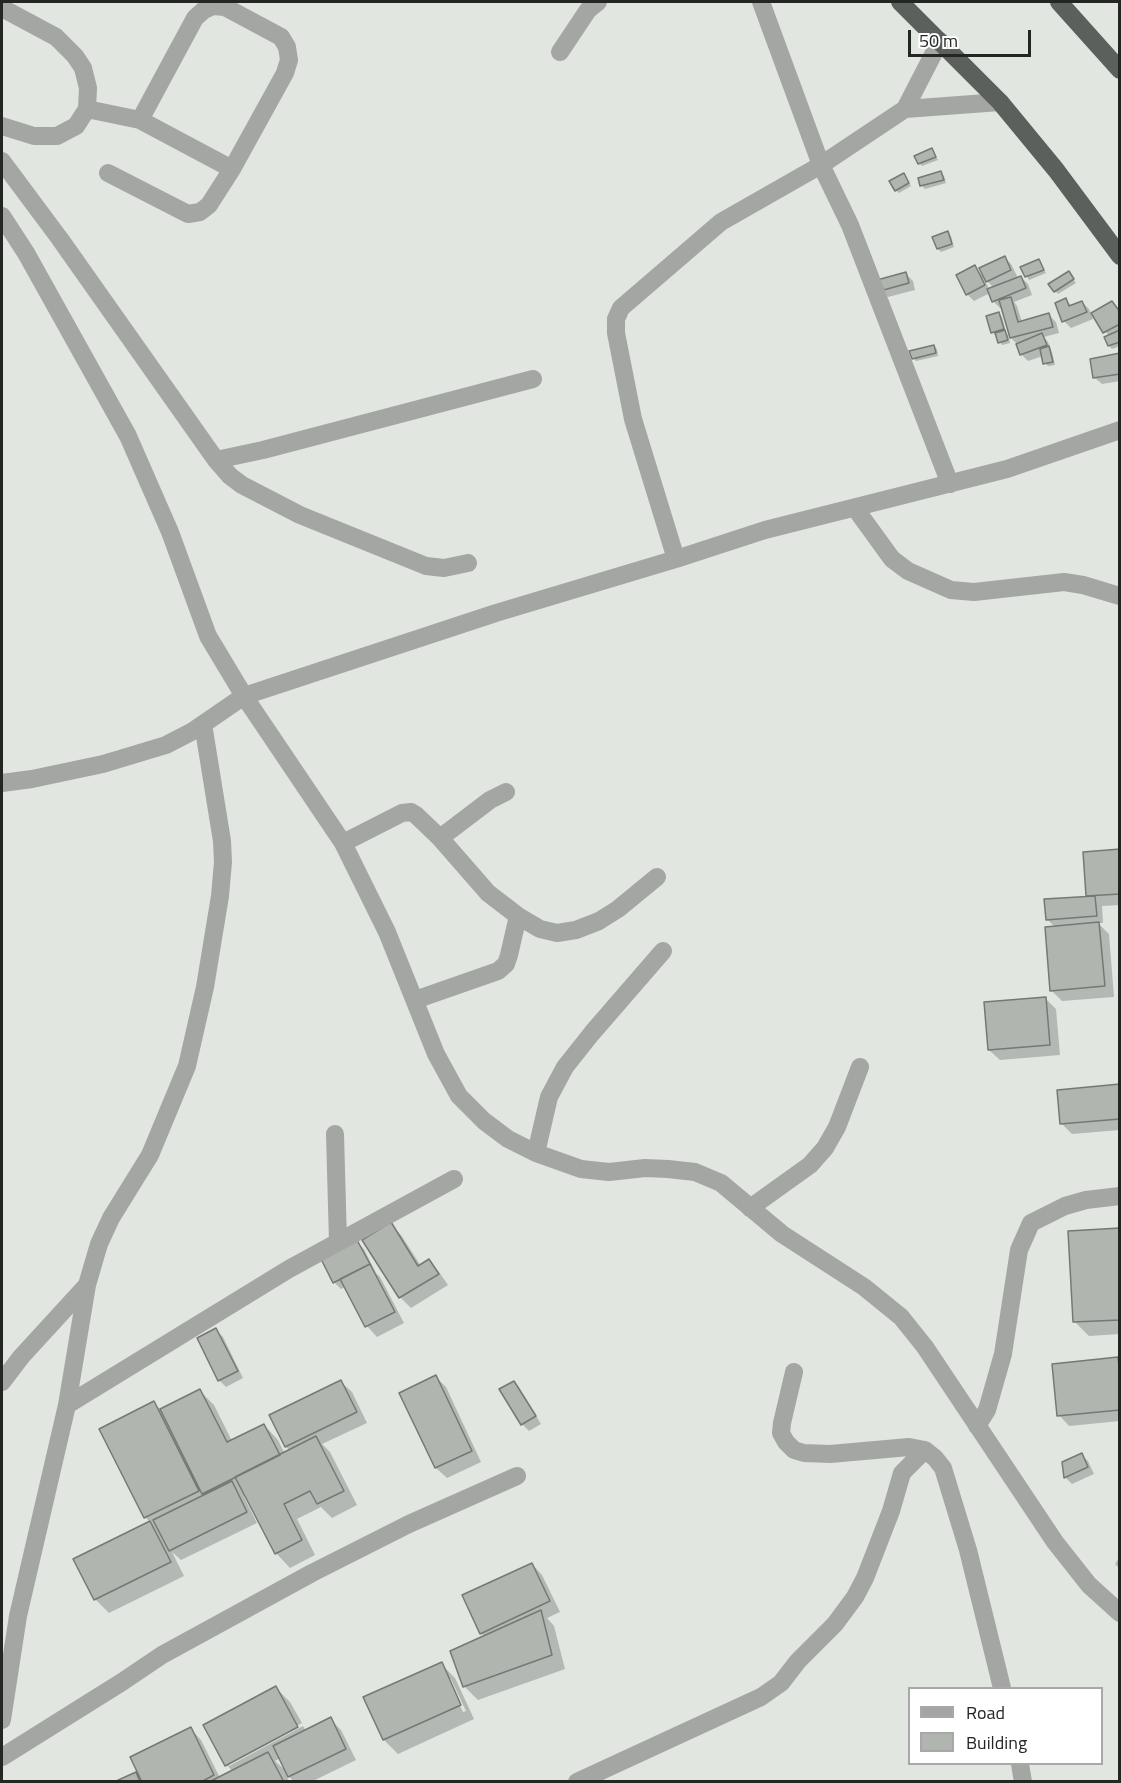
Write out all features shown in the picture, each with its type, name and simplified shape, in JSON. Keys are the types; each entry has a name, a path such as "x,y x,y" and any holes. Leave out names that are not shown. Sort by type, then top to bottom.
{"highway":[{"path":"900,2 1000,102 1056,170 1119,256"},
{"path":"1059,2 1119,70"}],"street":[{"path":"560,52 588,10 598,2"},
{"path":"761,2 821,165 850,225 950,484"},
{"path":"108,173 188,214 200,212 209,205 232,169 285,73 289,60 287,47 281,37 225,7 213,6 204,10 195,18 140,120"},
{"path":"2,8 56,37 75,56 83,68 88,88 87,109 76,126 57,136 34,136 2,126"},
{"path":"676,559 633,419 616,333 616,319 621,308 721,222 821,165 905,109 940,41"},
{"path":"905,109 1000,102"},
{"path":"87,109 140,120 232,169"},
{"path":"2,161 216,460 230,476 242,485 310,519 426,566 444,568 468,563"},
{"path":"2,216 26,253 128,436 170,532 208,636 244,696 343,843 387,932 436,1053 459,1096 484,1121 508,1139 536,1153 581,1169 609,1172 645,1168 668,1169 695,1172 721,1183 782,1234 864,1287 901,1317 925,1347 1055,1542 1089,1585 1119,1613"},
{"path":"216,460 263,450 533,379"},
{"path":"2,783 103,764 166,745 203,724 244,696 496,613 765,530 1007,469 1119,430"},
{"path":"855,508 892,559 908,571 951,590 974,592 1064,582 1119,596"},
{"path":"2,1720 18,1616 67,1405 87,1285 99,1244 111,1218 150,1155 187,1066 205,987 220,896 223,862 222,841 203,724"},
{"path":"440,838 490,800 506,792"},
{"path":"343,843 402,813 411,812 440,838 488,893 518,916 540,929 557,933 576,930 599,921 618,909 657,877"},
{"path":"415,1000 498,971 506,964 518,916"},
{"path":"536,1153 549,1097 566,1067 592,1033 663,951"},
{"path":"750,1208 810,1165 825,1148 837,1127 860,1067"},
{"path":"335,1134 338,1242"},
{"path":"67,1405 289,1269 454,1179"},
{"path":"977,1426 987,1410 1003,1354 1019,1250 1031,1223 1065,1206 1086,1200 1119,1196"},
{"path":"2,1382 21,1357 87,1285"},
{"path":"794,1372 782,1423 782,1434 786,1443 794,1450 804,1453 830,1454 909,1447 925,1450 943,1468 968,1550 1002,1687"},
{"path":"577,1782 761,1697 781,1683 798,1661 835,1624 855,1597 865,1578 891,1511 902,1473 925,1450"},
{"path":"2,1757 162,1655 282,1589 409,1524 518,1476"},
{"path":"1020,1765 1023,1782"}],"building":[{"path":"932,148 936,157 918,164 914,156"},
{"path":"941,171 944,180 920,186 918,178"},
{"path":"904,173 909,183 895,191 889,181"},
{"path":"948,231 952,244 937,249 932,237"},
{"path":"1005,256 1011,270 986,282 979,268"},
{"path":"1039,259 1044,270 1025,277 1020,267"},
{"path":"975,265 985,285 966,295 956,275"},
{"path":"1069,271 1074,279 1054,292 1048,284"},
{"path":"906,272 909,283 880,291 877,280"},
{"path":"1021,276 1026,288 992,302 987,289"},
{"path":"1011,297 1018,322 1049,313 1053,327 1010,338 999,300"},
{"path":"1066,298 1069,306 1082,301 1087,312 1062,322 1055,303"},
{"path":"1112,301 1120,312 1120,324 1103,333 1091,313"},
{"path":"999,312 1004,329 991,333 986,316"},
{"path":"1005,330 1008,340 998,343 995,333"},
{"path":"1120,330 1120,342 1108,346 1104,337"},
{"path":"1042,333 1047,345 1020,355 1016,344"},
{"path":"934,345 936,353 912,359 909,351"},
{"path":"1049,346 1053,362 1043,364 1040,349"},
{"path":"1120,353 1120,374 1093,378 1090,359"},
{"path":"1120,849 1120,894 1086,896 1083,852"},
{"path":"1095,896 1097,916 1046,920 1044,899"},
{"path":"1099,922 1105,986 1050,991 1045,927"},
{"path":"1046,997 1050,1045 988,1050 984,1002"},
{"path":"1120,1084 1120,1119 1060,1124 1057,1090"},
{"path":"391,1222 418,1266 429,1259 439,1274 399,1298 362,1240"},
{"path":"1120,1228 1120,1320 1073,1322 1068,1231"},
{"path":"357,1240 370,1264 333,1283 321,1259"},
{"path":"370,1264 395,1312 365,1327 340,1279"},
{"path":"216,1328 238,1371 218,1381 197,1338"},
{"path":"1118,1357 1120,1410 1057,1416 1052,1364"},
{"path":"436,1375 472,1451 435,1468 399,1393"},
{"path":"341,1380 357,1412 285,1447 269,1415"},
{"path":"514,1381 536,1416 521,1425 499,1389"},
{"path":"200,1389 227,1442 264,1424 280,1455 202,1494 160,1409"},
{"path":"154,1401 199,1491 144,1518 99,1429"},
{"path":"316,1436 344,1491 317,1504 310,1491 284,1504 302,1540 275,1554 235,1477"},
{"path":"1082,1453 1088,1467 1064,1478 1062,1462"},
{"path":"232,1481 247,1512 169,1551 153,1520"},
{"path":"150,1521 171,1562 94,1600 73,1559"},
{"path":"532,1563 550,1601 480,1634 462,1595"},
{"path":"541,1610 552,1655 463,1687 450,1651"},
{"path":"442,1662 461,1705 383,1740 363,1697"},
{"path":"276,1686 298,1727 225,1766 203,1725"},
{"path":"331,1717 346,1749 288,1777 273,1746"},
{"path":"191,1727 214,1775 201,1782 142,1782 130,1757"},
{"path":"268,1752 284,1782 209,1782"},
{"path":"136,1772 140,1782 114,1782"}]}
